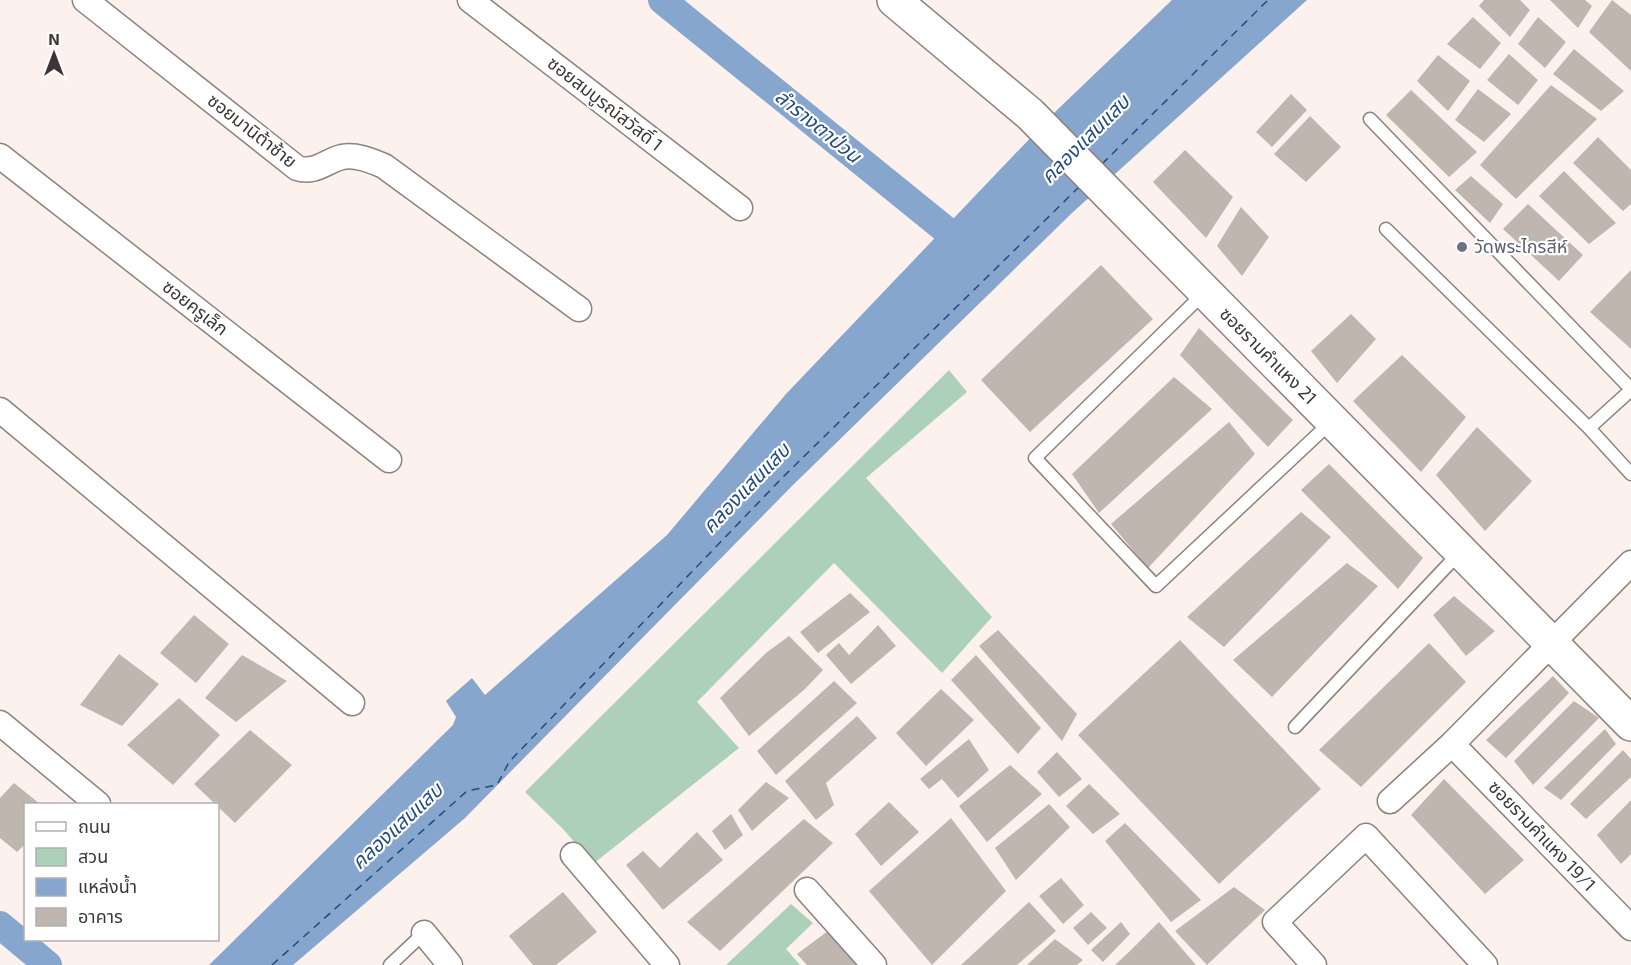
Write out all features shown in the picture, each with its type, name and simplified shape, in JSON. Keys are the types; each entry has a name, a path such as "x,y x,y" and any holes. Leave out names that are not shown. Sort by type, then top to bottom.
{"street":[{"name":"ซอยมานิต้าซ้าย","path":"85,0 297,168 308,171 342,157 366,159 384,165 579,309"},
{"name":"ซอยสมบูรณ์สวัสดิ์ 1","path":"470,0 740,208"},
{"name":"ซอยรามคำแหง 21","path":"899,2 1017,102 1631,724"},
{"name":"ซอยครูเล็ก","path":"0,156 389,460"},
{"path":"0,410 352,703"},
{"path":"1390,801 1452,744 1631,563"},
{"path":"0,723 97,803"},
{"name":"ซอยรามคำแหง 19/1","path":"1452,744 1631,928"},
{"path":"1314,965 1275,922 1366,836 1485,965"},
{"path":"573,855 667,965"},
{"path":"807,890 874,965"},
{"path":"424,933 450,965"}],"lane":[{"path":"1370,119 1631,389 1589,428"},
{"path":"1386,229 1589,428 1631,474"},
{"path":"1205,292 1035,458 1156,586 1333,421"},
{"path":"1294,726 1461,550"},
{"path":"390,965 424,933"}],"green space":[{"path":"949,370 967,392 866,478 992,617 942,673 834,563 697,702 739,748 593,864 564,830 525,792"},
{"path":"791,904 813,923 786,949 800,965 726,965"}],"water":[{"name":"คลองแสนแสบ","path":"1172,0 1307,0 1072,213 792,486 465,818 293,965 209,965 453,725 456,717 446,701 472,678 485,695 667,535 786,394 1057,110"}],"building":[{"path":"1484,0 1520,0 1530,10 1510,37 1479,6"},
{"path":"1550,0 1585,0 1592,6 1578,28"},
{"path":"1612,0 1631,15 1631,71 1589,32"},
{"path":"1473,17 1501,43 1480,69 1447,44"},
{"path":"1538,17 1566,42 1545,68 1518,44"},
{"path":"1574,49 1624,91 1601,111 1553,74"},
{"path":"1509,54 1538,80 1518,105 1487,80"},
{"path":"1438,55 1470,81 1448,111 1417,81"},
{"path":"1551,85 1597,119 1516,199 1480,165"},
{"path":"1478,89 1511,114 1484,142 1455,120"},
{"path":"1411,90 1477,152 1449,177 1386,115"},
{"path":"1291,94 1307,110 1272,147 1256,132"},
{"path":"1310,116 1341,147 1306,182 1274,154"},
{"path":"1598,137 1631,170 1631,204 1623,211 1573,163"},
{"path":"1185,150 1233,197 1206,238 1153,182"},
{"path":"1564,171 1616,223 1589,244 1539,196"},
{"path":"1471,176 1503,204 1490,223 1455,190"},
{"path":"1528,204 1583,255 1559,281 1503,229"},
{"path":"1241,207 1269,237 1242,276 1217,246"},
{"path":"1101,265 1153,319 1030,432 981,380"},
{"path":"1631,270 1631,349 1590,312"},
{"path":"1351,314 1376,339 1337,383 1311,351"},
{"path":"1199,328 1293,420 1268,447 1180,355"},
{"path":"1402,355 1466,417 1421,472 1353,401"},
{"path":"1174,377 1212,409 1099,513 1072,474"},
{"path":"1229,422 1255,454 1148,568 1111,524"},
{"path":"1477,427 1532,481 1485,531 1436,475"},
{"path":"1329,464 1423,558 1398,589 1301,490"},
{"path":"1301,512 1331,537 1224,647 1187,617"},
{"path":"1347,563 1378,586 1272,697 1233,660"},
{"path":"850,593 870,612 818,653 800,632"},
{"path":"1454,596 1495,631 1466,656 1433,615"},
{"path":"194,615 229,644 196,683 160,653"},
{"path":"878,625 896,646 851,684 826,655 839,643 849,655"},
{"path":"998,630 1077,714 1062,741 979,646"},
{"path":"789,636 823,670 805,689 749,736 720,698 766,653"},
{"path":"1180,640 1321,789 1219,884 1078,735"},
{"path":"1429,643 1466,682 1361,787 1319,750"},
{"path":"119,654 159,684 122,726 80,705"},
{"path":"242,655 287,681 236,722 205,698"},
{"path":"976,655 1041,728 1018,754 951,680"},
{"path":"1553,676 1569,693 1506,758 1486,740"},
{"path":"834,681 857,703 776,775 757,751"},
{"path":"941,689 974,720 926,766 896,733"},
{"path":"179,698 220,735 173,785 127,745"},
{"path":"1574,701 1599,718 1533,785 1514,761"},
{"path":"857,716 877,738 826,783 834,805 816,820 785,781"},
{"path":"1605,729 1616,744 1561,800 1544,788"},
{"path":"250,730 292,765 235,823 219,808 219,803 214,803 194,784"},
{"path":"969,739 989,770 958,798 942,779 929,789 920,779"},
{"path":"1623,750 1631,759 1631,777 1586,819 1570,804"},
{"path":"1057,752 1082,779 1059,797 1037,772"},
{"path":"1010,765 1042,794 987,842 959,806"},
{"path":"1444,779 1524,860 1485,894 1411,815"},
{"path":"766,782 789,798 752,831 738,810"},
{"path":"14,783 39,803 24,803 24,845 17,852 0,838 0,798"},
{"path":"1089,784 1120,814 1093,834 1066,806"},
{"path":"1631,800 1631,854 1621,864 1597,835"},
{"path":"889,802 919,832 881,866 855,834"},
{"path":"1049,804 1070,827 1016,880 995,848"},
{"path":"731,814 743,835 725,850 712,831"},
{"path":"951,818 1006,891 932,965 869,891"},
{"path":"804,819 833,843 720,951 687,922"},
{"path":"1125,823 1201,900 1171,922 1105,841"},
{"path":"697,832 723,860 663,910 626,865 643,851 660,868"},
{"path":"1061,878 1084,905 1063,924 1039,896"},
{"path":"1234,887 1265,910 1207,965 1175,931"},
{"path":"563,892 597,932 556,965 533,965 509,936"},
{"path":"1029,902 1056,931 1017,965 961,965"},
{"path":"1091,912 1107,928 1088,945 1073,928"},
{"path":"1121,922 1130,934 1103,962 1091,950"},
{"path":"1159,922 1196,965 1115,965 1130,951"},
{"path":"828,931 860,965 807,965 797,954"},
{"path":"1055,939 1083,960 1077,965 1027,965"}],"waterway":[{"name":"ลำรางตาป่วน","path":"662,0 973,252"},
{"path":"0,925 48,965"}],"ferry route":[{"path":"1102,164 1268,0"},
{"path":"272,965 467,791 497,785 509,762 783,477 1080,186"}],"place":[{"name":"วัดพระไกรสีห์","path":"1462,247"}]}
